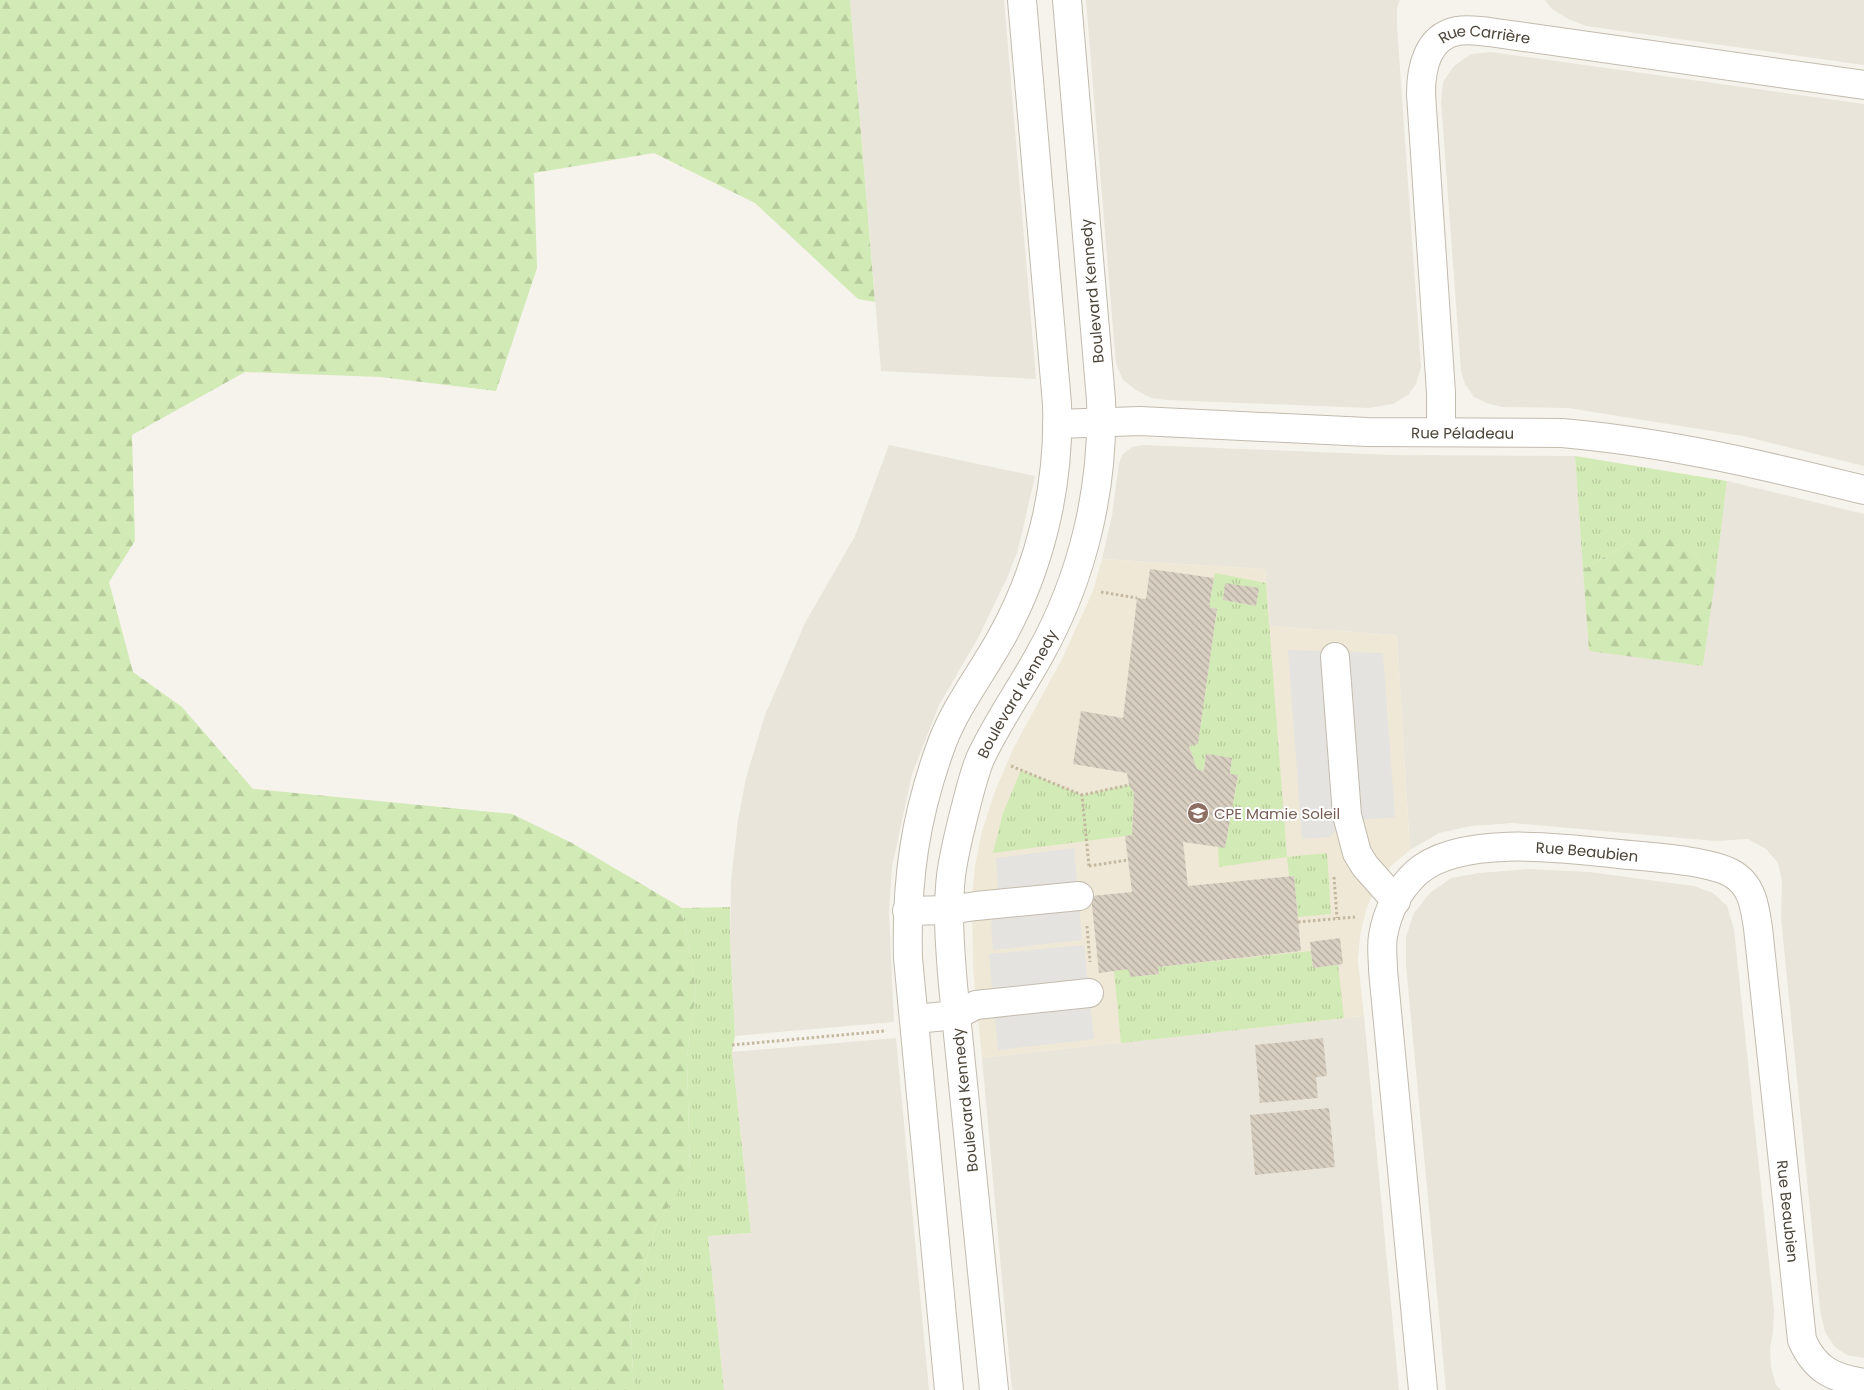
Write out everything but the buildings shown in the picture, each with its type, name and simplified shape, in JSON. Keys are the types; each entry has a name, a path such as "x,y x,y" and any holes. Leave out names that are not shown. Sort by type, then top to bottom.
{"street":[{"path":"949,1390 908,958 907,911 917,826 943,741 957,713 1001,638 1022,594 1036,555 1049,506 1055,463 1058,424 1022,0"},
{"name":"Boulevard Kennedy","path":"994,1390 956,1015 949,910 951,876 956,846 980,759 1041,654 1068,596 1076,573 1092,510 1102,422 1067,0"},
{"name":"Rue Carrière","path":"1441,431 1441,393 1421,94 1421,76 1424,61 1431,49 1441,38 1455,31 1496,32 1864,85"},
{"name":"Rue Péladeau","path":"1058,424 1140,421 1357,432 1441,431 1592,435 1706,452 1864,490"},
{"path":"1336,657 1344,793 1349,826 1357,853 1365,866 1396,901"},
{"name":"Rue Beaubien","path":"1423,1390 1383,970 1383,938 1388,914 1400,892 1417,873 1438,860 1462,852 1492,848 1535,847 1705,864 1731,873 1747,886 1754,904 1758,928 1802,1340 1808,1353 1821,1368 1836,1377 1864,1383"},
{"path":"907,911 949,910 1079,896"},
{"path":"915,1019 956,1015 976,1005 1089,993"}],"path":[{"path":"1093,591 1137,598"},
{"path":"1006,764 1082,795"},
{"path":"1089,866 1128,860"},
{"path":"1298,922 1364,916"},
{"path":"732,1045 886,1031"}],"shaded area":[{"path":"850,0 1004,0 1036,379 881,371"},
{"path":"1086,0 1400,0 1397,8 1397,26 1421,367 1416,384 1408,395 1393,404 1369,408 1167,400 1151,398 1123,380 1116,364"},
{"path":"1545,0 1864,0 1864,65 1586,26 1568,19 1552,9"},
{"path":"1491,52 1864,104 1864,466 1743,436 1568,408 1503,407 1489,404 1474,397 1465,384 1461,371 1441,102 1443,82 1454,66 1471,54"},
{"path":"889,445 1035,476 1017,553 978,638 939,705 912,774 892,867 889,914 894,1022 735,1036 730,939 731,881 738,820 746,778 765,715 805,623 855,536"},
{"path":"1143,445 1392,455 1575,456 1589,650 1703,666 1727,481 1864,514 1864,1358 1847,1355 1835,1347 1825,1332 1820,1310 1781,918 1782,881 1778,863 1766,849 1748,839 1715,841 1513,823 1471,826 1439,833 1410,850 1397,635 1270,626 1265,569 1102,559 1112,516 1119,463 1123,454 1132,447"},
{"name":"CPE Mamie Soleil","path":"1102,559 1265,569 1270,626 1397,635 1410,850 1390,867 1375,888 1366,910 1360,935 1358,961 1364,1016 982,1058 973,968 972,898 975,866 982,831 994,794 1013,749 1062,659 1093,591"},
{"path":"1288,650 1383,653 1395,817 1348,821 1329,837 1302,839"},
{"path":"1074,848 1082,940 993,950 991,924 999,904 996,858"},
{"path":"1530,869 1589,872 1694,886 1713,893 1727,906 1734,929 1774,1310 1770,1348 1771,1367 1776,1385 1781,1390 1446,1390 1406,965 1406,937 1414,913 1430,893 1451,878 1479,873"},
{"path":"1084,945 1094,1039 998,1050 989,954"},
{"path":"1364,1016 1399,1390 1012,1390 982,1058"},
{"path":"896,1038 929,1390 724,1390 708,1236 751,1233 732,1052"}],"green space":[{"path":"0,0 850,0 875,302 858,299 755,203 654,153 534,173 537,268 496,391 380,377 245,372 132,435 135,541 109,582 133,672 182,707 253,789 512,814 572,843 682,908 696,990 687,1057 690,1176 656,1225 630,1315 634,1390 0,1390"},
{"path":"1575,456 1727,481 1715,579 1690,549 1634,539 1583,570"},
{"path":"1673,533 1690,549 1715,579 1703,666 1589,651 1583,570 1634,539"},
{"path":"1215,573 1266,583 1287,857 1219,867 1218,847 1225,847 1238,776 1230,774 1232,758 1206,754 1204,771 1197,769 1189,746 1198,743 1217,609 1209,607"},
{"path":"1021,770 1082,795 1129,785 1134,793 1132,835 993,853 1003,813"},
{"path":"1327,853 1331,914 1298,917 1294,876 1289,876 1287,857"},
{"path":"730,907 735,1036 732,1052 751,1233 708,1236 724,1390 634,1390 630,1315 656,1225 690,1176 687,1057 696,990 682,908"},
{"path":"1311,951 1313,968 1338,965 1344,1018 1121,1043 1114,971 1129,969 1130,977 1159,974 1158,967"}],"place":[{"name":"CPE Mamie Soleil","path":"1198,813"}]}
